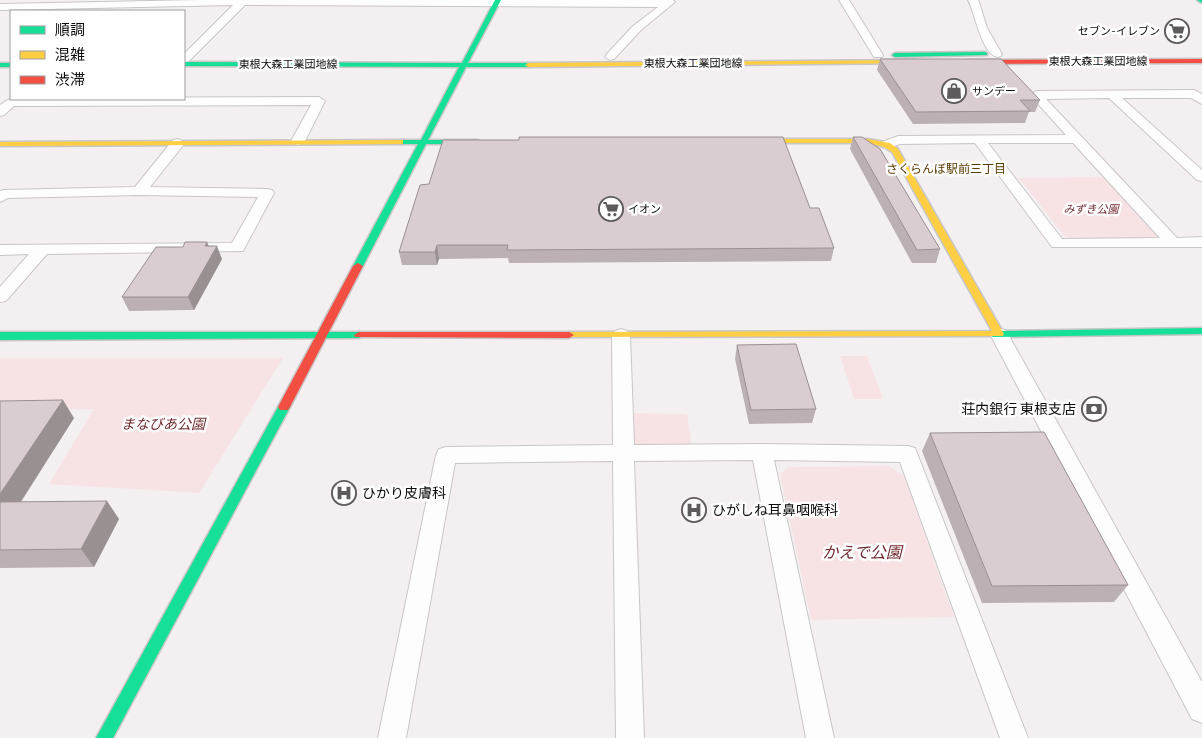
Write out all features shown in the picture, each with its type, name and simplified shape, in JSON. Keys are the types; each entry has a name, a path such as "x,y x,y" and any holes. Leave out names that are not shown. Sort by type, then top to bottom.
{"street":[{"path":"844,0 878,55"},
{"path":"973,0 978,8 978,16 983,28 997,54"},
{"path":"104,738 426,142 466,60 498,1"},
{"path":"185,60 242,2"},
{"path":"0,7 242,2 669,2"},
{"path":"610,56 637,28 669,2"},
{"name":"東根大森工業団地線","path":"466,60 610,56 1202,53"},
{"name":"東根大森工業団地線","path":"185,61 1202,61"},
{"path":"1111,94 1202,177"},
{"path":"1172,242 1036,95 1194,94 1202,100"},
{"path":"0,112 11,102 320,101 298,141"},
{"path":"887,145 898,140 1075,139"},
{"path":"979,140 1058,244 1202,242"},
{"path":"0,144 298,141 494,142"},
{"path":"730,141 868,141 887,145 895,151 999,334 1202,709"},
{"path":"139,191 178,143"},
{"path":"0,198 4,194 139,191 267,193 237,248 0,250"},
{"path":"0,297 41,251"},
{"path":"0,336 999,334 1202,331"},
{"path":"621,335 630,738"},
{"path":"762,452 820,738"},
{"path":"392,738 446,455 762,452 908,454 1014,738"}],"green space":[{"name":"みずき公園","path":"1106,177 1162,237 1156,240 1077,241 1065,237 1019,178"},
{"path":"840,356 867,356 883,399 854,399"},
{"name":"まなびあ公園","path":"0,358 283,358 199,493 49,484 94,409 0,410"},
{"path":"622,413 687,414 693,453 623,453"},
{"name":"かえで公園","path":"889,466 904,476 954,617 811,620 780,474 789,467"}],"building":[{"name":"サンデー","path":"880,59 1001,59 1040,100 1020,100 1030,111 916,112"},
{"name":"イオン","path":"519,137 783,137 810,208 819,208 834,248 507,250 508,245 437,245 435,252 399,252 420,185 429,184 443,140 519,140"},
{"path":"853,137 862,137 880,149 940,249 917,250"},
{"path":"185,242 207,242 205,246 217,246 188,297 122,297 156,247 183,247"},
{"path":"796,344 816,409 751,410 737,345"},
{"path":"63,400 0,494 0,401"},
{"path":"1044,432 1128,585 992,586 930,433"},
{"path":"107,501 81,549 0,550 0,502"}],"traffic: fast":[{"path":"358,266 498,0"},
{"path":"895,55 985,54"},
{"path":"185,64 528,65"},
{"path":"0,65 10,65"},
{"path":"400,142 478,142"},
{"path":"993,334 1202,331"},
{"path":"0,336 359,335"},
{"path":"104,738 284,407"}],"traffic: slow":[{"path":"528,65 916,62"},
{"path":"746,141 868,141 887,145 895,151 999,334"},
{"path":"0,144 400,142"},
{"path":"569,335 993,334"}],"traffic: jam":[{"path":"966,62 1202,61"},
{"path":"284,407 358,266"},
{"path":"359,335 569,335"}],"place":[{"name":"セブン-イレブン","path":"1177,31"},
{"name":"サンデー","path":"954,91"},
{"name":"イオン","path":"611,209"},
{"name":"荘内銀行 東根支店","path":"1094,409"},
{"name":"ひかり皮膚科","path":"344,493"},
{"name":"ひがしね耳鼻咽喉科","path":"694,510"}],"district":[{"name":"さくらんぼ駅前三丁目","path":"946,169"}]}
